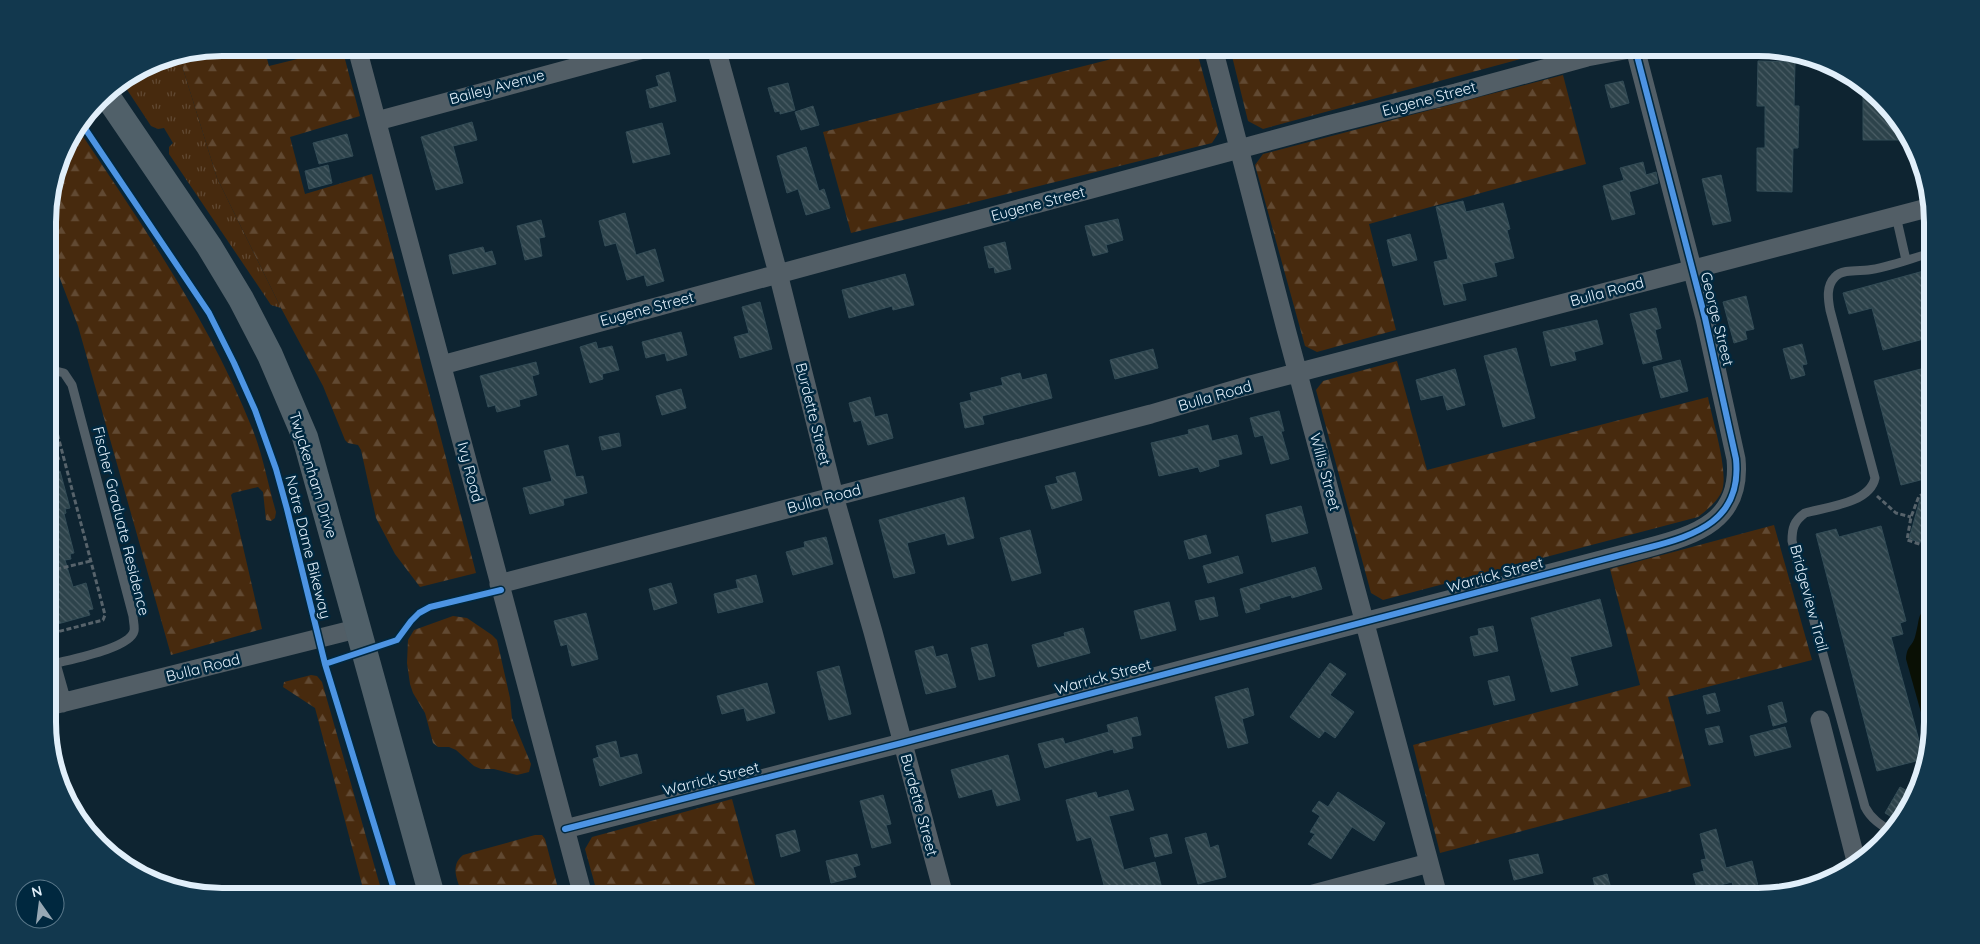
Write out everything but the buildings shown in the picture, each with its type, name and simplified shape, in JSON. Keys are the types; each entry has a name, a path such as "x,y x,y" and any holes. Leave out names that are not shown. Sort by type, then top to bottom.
{"street":[{"name":"Ivy Road","path":"360,56 581,888"},
{"name":"Bailey Avenue","path":"377,121 617,56"},
{"name":"Burdette Street","path":"718,56 778,273 834,496 942,888"},
{"name":"Willis Street","path":"1215,56 1436,887"},
{"name":"Eugene Street","path":"442,365 1558,64 1596,56"},
{"name":"George Street","path":"1637,56 1705,318 1738,472 1736,486 1730,501 1720,516 1706,528 1689,536 1647,548"},
{"name":"Twyckenham Drive","path":"110,101 209,246 270,355 305,437 331,528 356,629 430,888"},
{"name":"Bulla Road","path":"500,584 1923,208"},
{"name":"Warrick Street","path":"565,829 1647,548"},
{"name":"Bulla Road","path":"56,705 356,629"},
{"path":"1820,720 1855,856"},
{"path":"1339,887 1429,863"}],"lane":[{"path":"1896,216 1906,260"},
{"path":"1870,489 1875,478 1830,310 1828,299 1830,285 1835,276 1852,270 1870,270 1924,255"},
{"name":"Fischer Graduate Residence","path":"56,663 112,648 128,641 134,632 133,616 72,385 64,373 57,371"},
{"name":"Bridgeview Trail","path":"1870,489 1867,494 1858,499 1805,513 1798,518 1792,528 1792,540 1865,807 1869,815 1885,827"}],"path":[{"path":"56,632 105,618 92,561 57,432"},
{"path":"57,460 63,458"},
{"path":"1870,489 1896,513 1911,518"},
{"path":"1924,496 1919,496 1911,518 1907,540 1924,545"},
{"path":"56,569 92,561"}],"green space":[{"path":"223,56 266,56 269,66 310,56 344,56 360,116 290,137 305,194 372,174 476,573 420,587 395,554 376,518 361,450 358,445 348,443 345,440 323,386 281,308 217,178 181,62"},
{"path":"1123,56 1198,56 1219,132 1212,143 851,233 823,132"},
{"path":"1232,56 1532,56 1263,129 1248,121"},
{"path":"181,62 217,178 281,308 271,305 169,154 169,147 173,143 164,128 158,129 151,126 126,88 159,69"},
{"path":"1563,75 1586,164 1369,224 1396,330 1317,352 1305,346 1255,165 1263,154"},
{"path":"82,135 150,237 195,311 235,388 256,438 276,512 275,518 271,521 266,520 263,492 258,487 231,495 262,629 171,655 78,326 57,270 57,212 62,180 73,149"},
{"path":"1397,361 1427,470 1708,397 1722,458 1724,482 1722,491 1715,502 1698,517 1383,600 1371,593 1316,390 1323,381"},
{"path":"1774,525 1812,660 1668,697 1691,786 1440,853 1413,745 1640,685 1610,569"},
{"path":"453,616 467,618 497,640 510,698 512,718 531,764 529,772 517,775 494,769 481,769 474,766 456,750 449,747 438,747 433,743 425,713 410,684 407,663 408,640 414,630"},
{"path":"311,675 317,676 322,682 381,888 363,888 315,708 283,687 284,682"},
{"path":"732,799 756,888 596,888 585,849 592,837"},
{"path":"535,835 542,835 545,839 558,888 460,888 456,874 456,864 463,855"}],"shaded area":[{"path":"1924,610 1924,723 1906,659 1907,651 1915,637 1921,614"}],"cycle path":[{"path":"565,829 1647,548 1683,537 1712,522 1724,511 1732,497 1736,480 1736,459 1705,318 1637,56"},
{"name":"Notre Dame Bikeway","path":"86,129 209,313 255,410 276,469 325,664 394,888"},
{"path":"325,664 397,640 411,621 419,613 430,607 501,590"}]}
